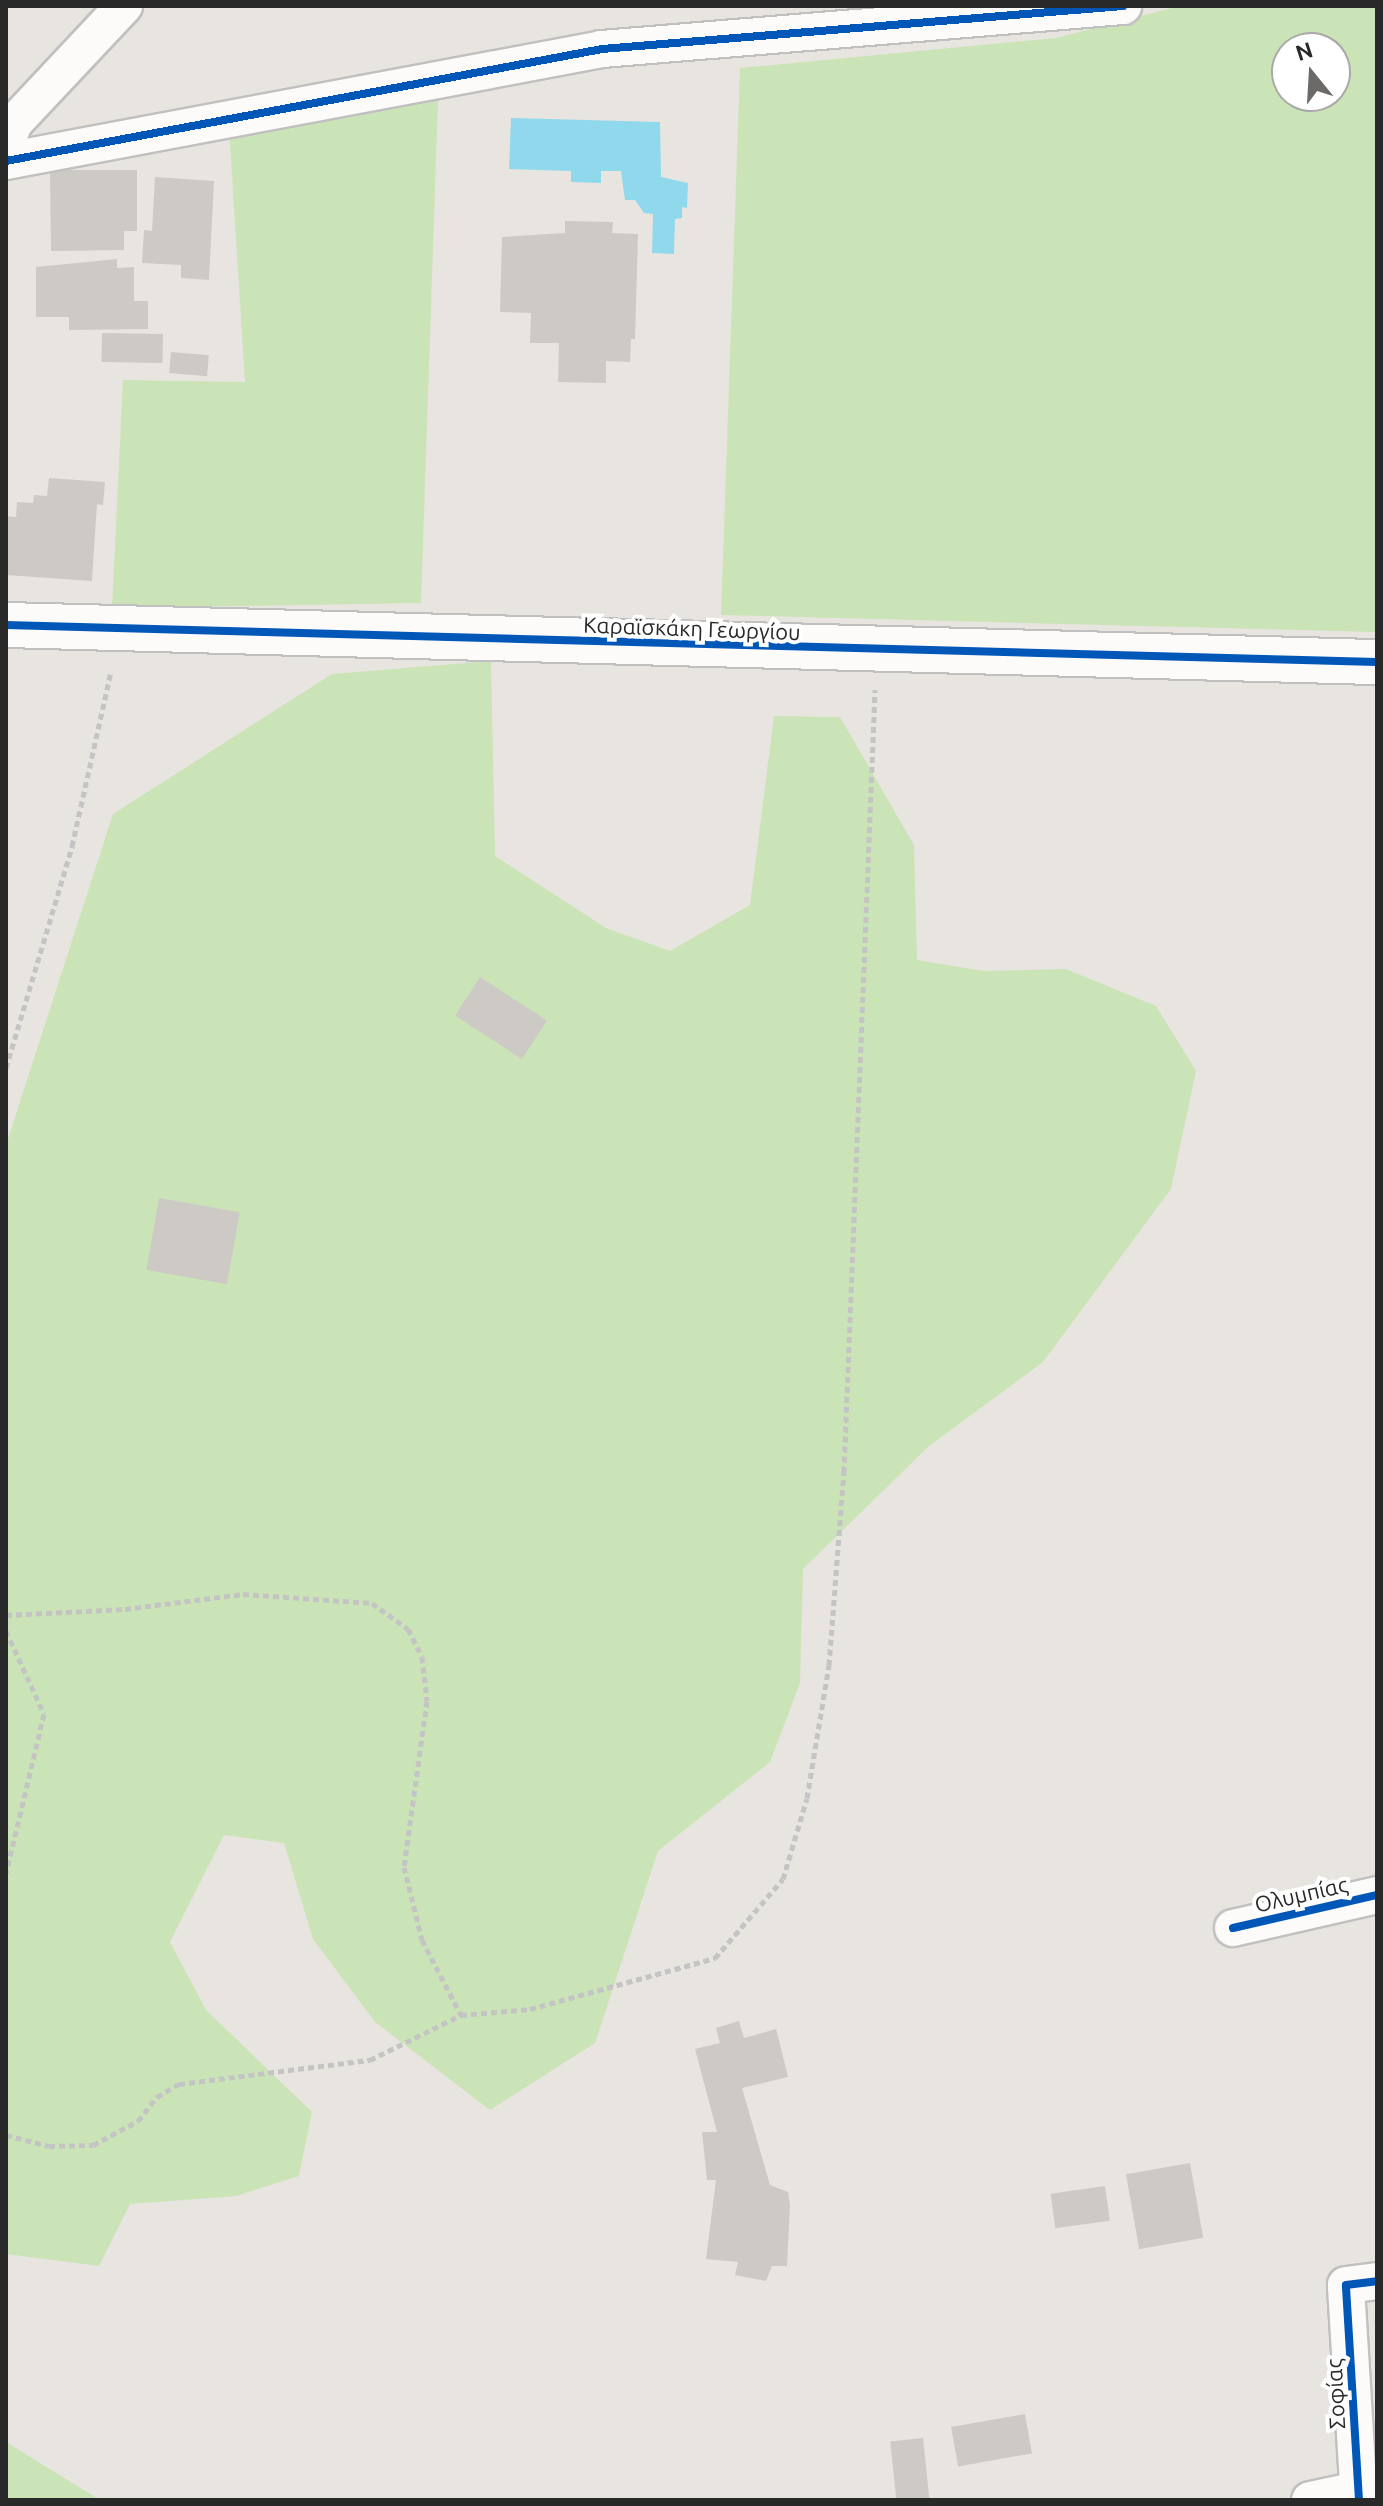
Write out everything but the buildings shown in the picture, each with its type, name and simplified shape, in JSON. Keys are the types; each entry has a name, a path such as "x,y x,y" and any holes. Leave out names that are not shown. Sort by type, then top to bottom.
{"street":[{"path":"6,143 14,123 124,6"},
{"path":"6,161 602,49 1123,6"},
{"name":"Καραϊσκάκη Γεωργίου","path":"6,625 1377,662"},
{"name":"Ολυμπίας","path":"1233,1928 1377,1895"},
{"name":"Σοφίας","path":"1359,2495 1362,2283"},
{"path":"1310,2500 1359,2495"}],"path":[{"path":"6,1068 72,846 120,630"},
{"path":"6,2135 49,2146 93,2145 138,2121 157,2097 179,2084 370,2060 461,2015 530,2009 715,1958 783,1879 807,1798 826,1680 844,1472 876,650"},
{"path":"6,1615 125,1609 243,1594 372,1603 408,1629 422,1657 427,1701 407,1812 404,1867 422,1940 461,2015"},
{"path":"6,1631 44,1714 6,1873"}],"green space":[{"path":"1180,6 1377,6 1377,632 721,615 740,68 1056,38"},
{"path":"438,100 421,603 112,608 123,380 245,382 229,128"},
{"path":"491,661 495,856 606,928 670,951 750,905 774,716 840,717 914,845 917,960 984,971 1066,969 1156,1006 1196,1071 1171,1189 1043,1362 929,1446 803,1569 800,1683 770,1762 658,1851 595,2043 490,2110 375,2022 313,1939 284,1843 224,1835 170,1942 206,2010 312,2112 299,2176 236,2196 130,2204 99,2266 6,2254 6,1145 113,814 332,674"},
{"path":"6,2442 100,2500 6,2500"}],"water":[{"path":"511,118 660,122 661,177 688,183 687,208 682,207 682,218 675,219 674,254 652,253 653,214 644,213 635,200 625,200 621,171 601,171 601,183 571,182 571,171 509,169"}],"cycle path":[{"path":"6,161 602,49 1123,6"},
{"path":"6,625 1377,662"},
{"path":"1233,1928 1377,1895"},
{"path":"1359,2500 1346,2285 1377,2281"}]}
